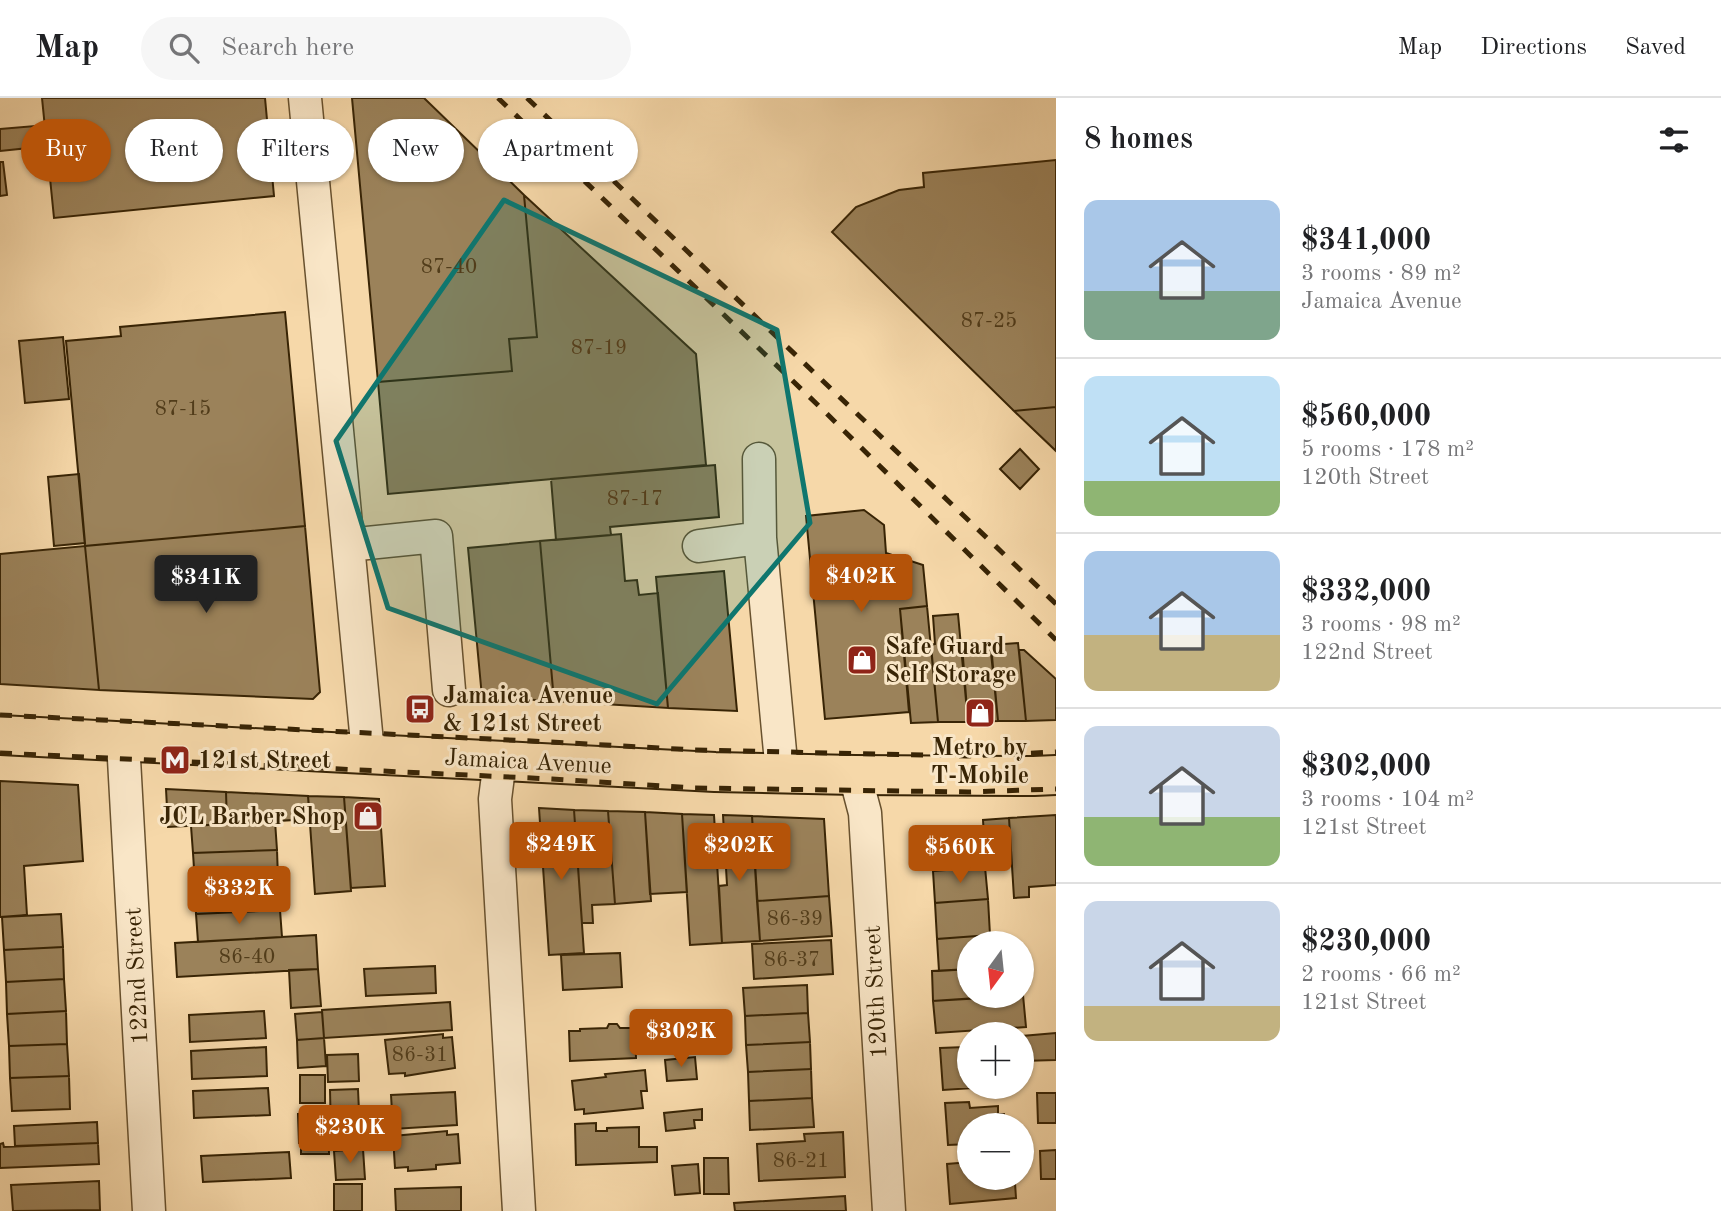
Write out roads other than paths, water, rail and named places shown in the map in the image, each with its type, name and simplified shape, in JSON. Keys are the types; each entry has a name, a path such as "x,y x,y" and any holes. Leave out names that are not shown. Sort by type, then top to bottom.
{"main road":[{"name":"Jamaica Avenue","path":"0,735 715,772 1056,775"}],"street":[{"path":"305,98 368,753"},
{"path":"759,459 760,538 782,773"},
{"path":"348,545 436,536 449,690"},
{"path":"699,546 760,538"},
{"name":"122nd Street","path":"122,741 149,1211"},
{"path":"500,760 495,799 519,1211"},
{"name":"120th Street","path":"855,775 864,813 889,1211"}],"railway":[{"path":"498,98 822,409 1056,640"},
{"path":"527,98 1056,604"},
{"path":"0,715 695,750 967,756 1056,752"},
{"path":"0,753 694,788 968,792 1056,789"}],"place":[{"name":"Safe Guard Self Storage","path":"862,660"},
{"name":"Jamaica Avenue & 121st Street","path":"420,709"},
{"name":"Metro by T-Mobile","path":"980,713"},
{"name":"121st Street","path":"175,760"},
{"name":"JCL Barber Shop","path":"368,816"}]}
